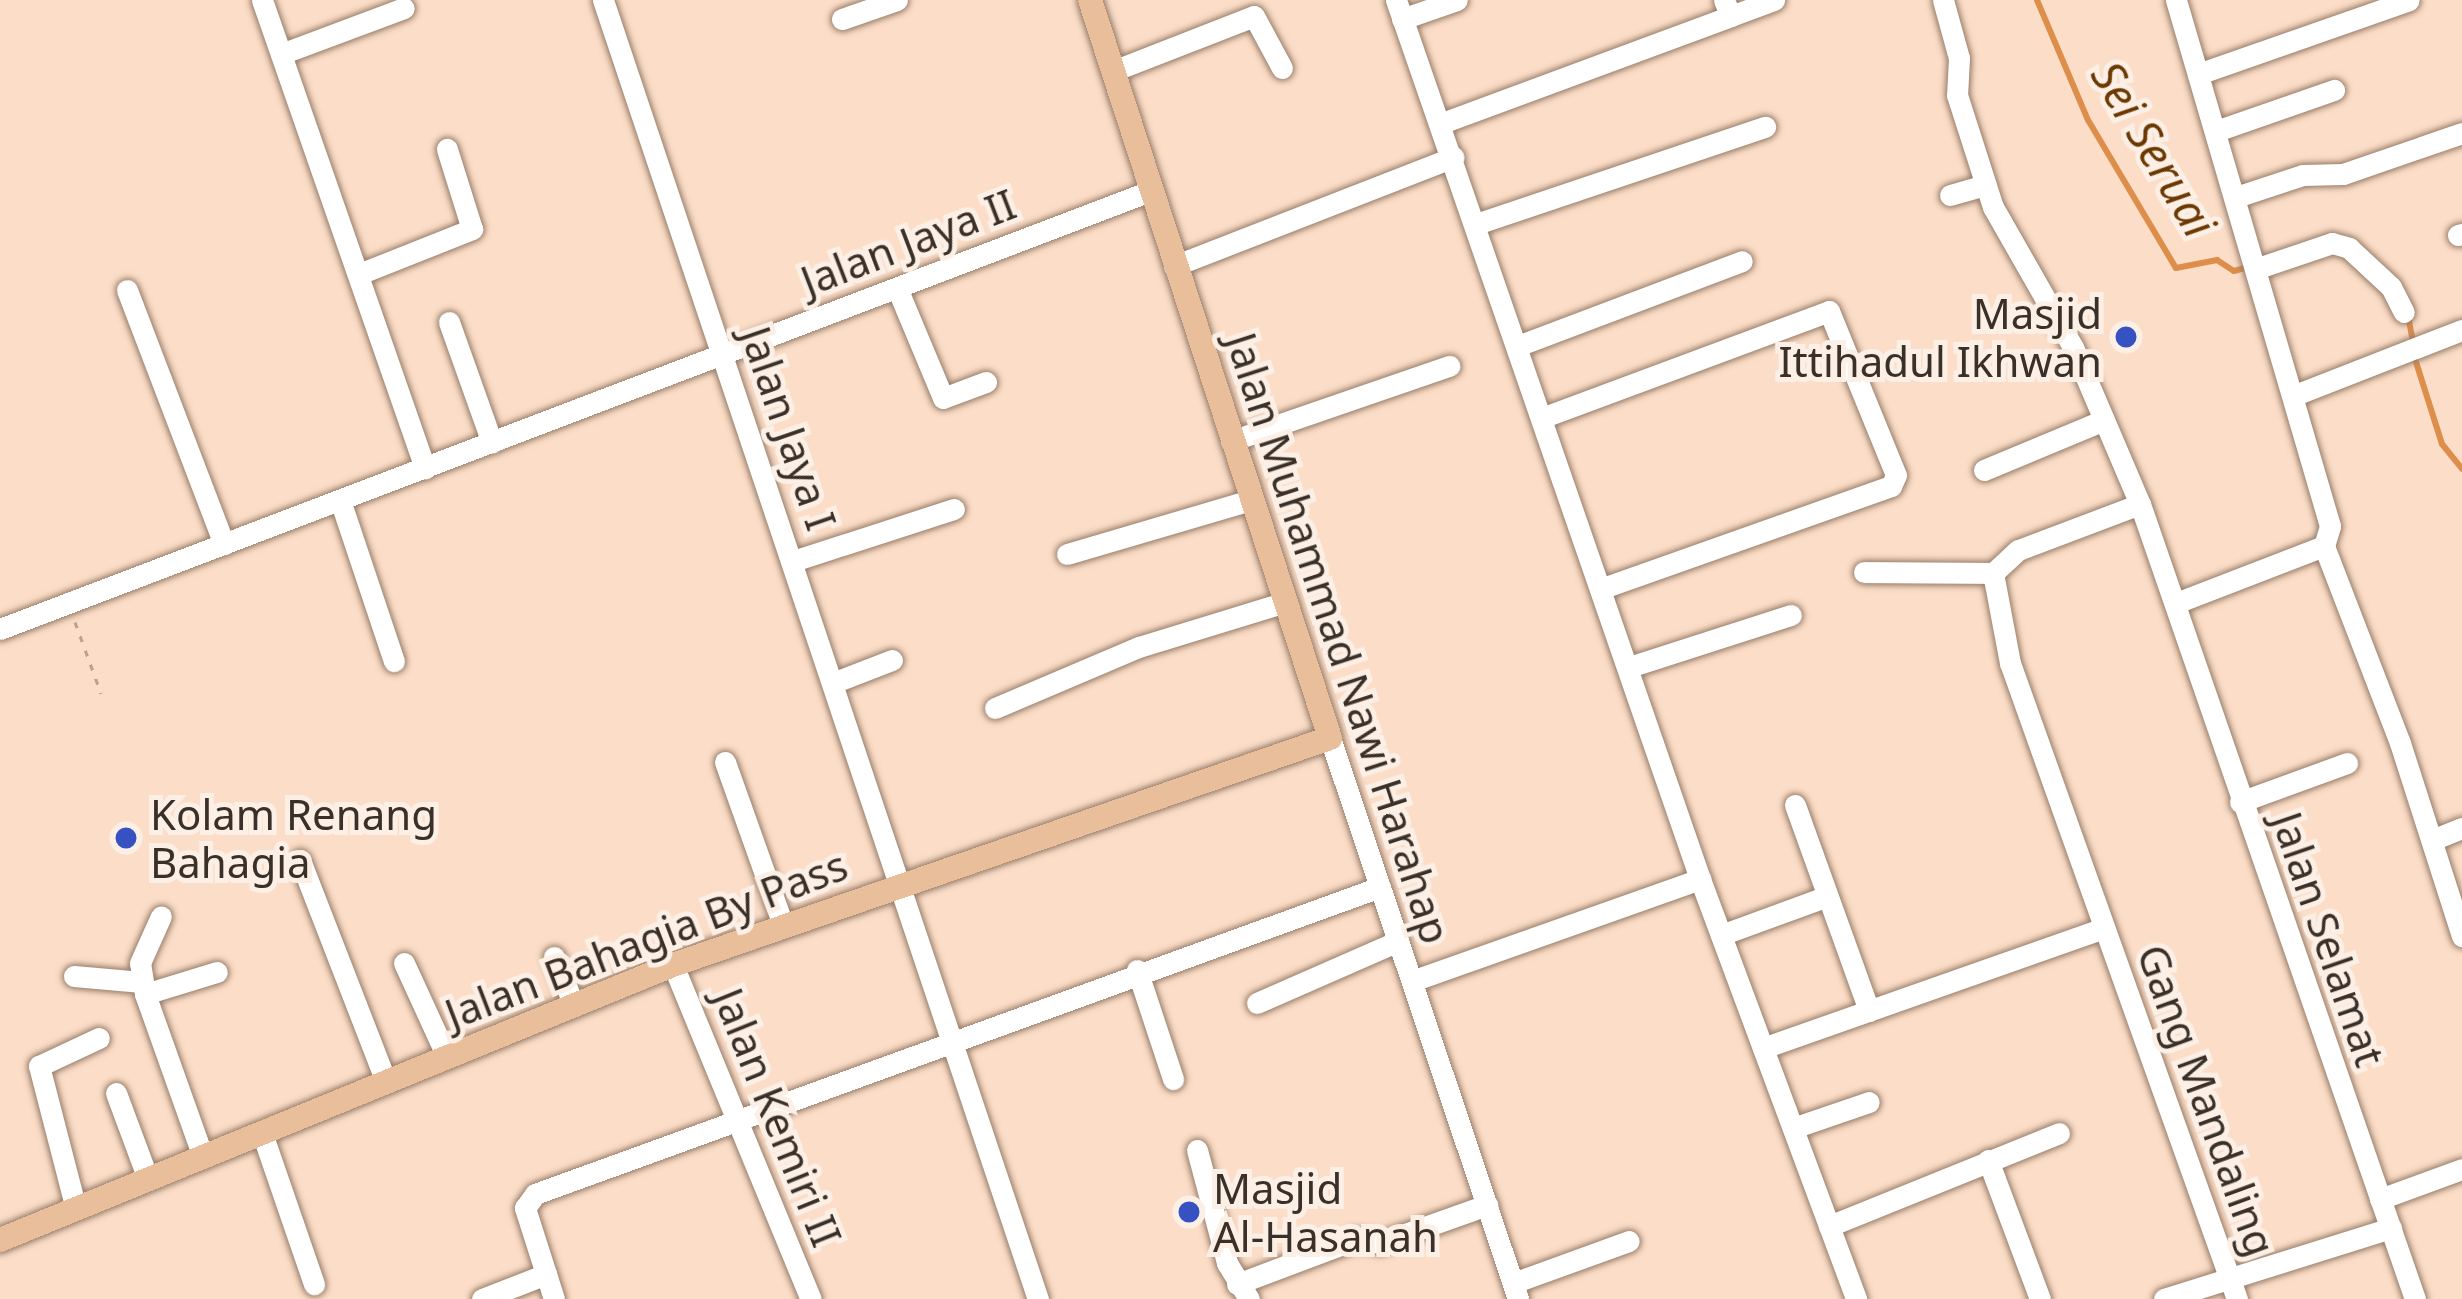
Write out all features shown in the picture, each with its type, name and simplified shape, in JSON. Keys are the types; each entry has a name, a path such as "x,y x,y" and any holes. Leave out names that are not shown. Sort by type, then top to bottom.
{"main road":[{"name":"Jalan Muhammad Nawi Harahap","path":"1090,0 1330,738"},
{"name":"Jalan Bahagia By Pass","path":"0,1240 674,965 1330,738"}],"street":[{"path":"262,0 425,468"},
{"name":"Jalan Jaya I","path":"603,0 903,882 1038,1299"},
{"path":"842,19 897,0"},
{"path":"1457,0 1399,9 1479,223 1700,879 1856,1299"},
{"path":"1442,123 1728,8 1774,0"},
{"name":"Jalan Selamat","path":"1943,0 1959,58 1957,95 1986,185 2104,420 2140,504 2415,1299"},
{"path":"2176,0 2239,196 2295,395 2330,526 2324,546 2432,840 2462,936"},
{"path":"2200,73 2409,0"},
{"path":"281,54 404,8"},
{"path":"1113,71 1254,16 1282,68"},
{"path":"2219,130 2334,90"},
{"path":"1479,223 1766,127"},
{"path":"2239,196 2299,176 2343,174 2462,133"},
{"path":"359,274 472,229 447,149"},
{"path":"1174,266 1454,157"},
{"path":"1950,195 1986,185"},
{"name":"Jalan Jaya II","path":"0,628 1150,191"},
{"path":"2260,267 2332,244 2349,248 2391,287 2404,312"},
{"path":"1520,345 1742,261"},
{"path":"897,287 943,398 986,382"},
{"path":"127,290 224,544"},
{"path":"1544,417 1829,310 1896,475 1891,486 1603,588"},
{"path":"449,322 492,442"},
{"path":"2295,395 2462,330"},
{"path":"1231,441 1449,366"},
{"path":"1984,470 2104,420"},
{"path":"340,500 394,661"},
{"path":"1067,554 1251,500"},
{"path":"1864,572 1993,573 2018,550 2140,504"},
{"path":"793,561 954,509"},
{"path":"2176,603 2324,546"},
{"name":"Gang Mandaling","path":"1993,573 2010,662 2236,1299"},
{"path":"995,708 1139,647 1285,602"},
{"path":"1629,667 1791,615"},
{"path":"835,682 892,660"},
{"name":"Jalan Muhammad Nawi Harahap","path":"1330,738 1515,1291"},
{"path":"725,763 783,925"},
{"path":"2240,802 2347,763"},
{"path":"1795,805 1869,1010"},
{"path":"2432,840 2462,828"},
{"path":"300,860 386,1082"},
{"path":"1412,981 1700,879"},
{"path":"554,1299 525,1208 535,1194 1136,970 1380,887"},
{"path":"1721,935 1825,897"},
{"path":"161,916 140,963 143,988 202,1157"},
{"path":"1763,1048 2104,928"},
{"path":"1257,1003 1398,941"},
{"path":"554,957 574,1005"},
{"path":"404,962 447,1058"},
{"name":"Jalan Kemiri II","path":"674,965 811,1299"},
{"path":"1136,970 1173,1079"},
{"path":"74,976 143,988 217,972"},
{"path":"76,1209 38,1066 99,1038"},
{"path":"116,1093 148,1179"},
{"path":"1793,1128 1869,1102"},
{"path":"262,1133 314,1284"},
{"path":"1829,1226 2059,1133"},
{"path":"1197,1150 1243,1292 1356,1239 1381,1243 1487,1205"},
{"path":"1988,1160 2040,1299"},
{"path":"2380,1199 2462,1169"},
{"path":"2164,1299 2391,1228"},
{"path":"1515,1291 1629,1241"},
{"path":"482,1299 546,1274"}],"path":[{"path":"68,603 101,693"}],"waterway":[{"name":"Sei Seruai","path":"2037,0 2088,120 2176,268 2217,260 2234,271 2251,266"},
{"name":"Sei Seruai","path":"2408,316 2413,342"},
{"name":"Sei Seruai","path":"2416,362 2442,444 2462,469"}],"place":[{"name":"Masjid Ittihadul Ikhwan","path":"2126,337"},
{"name":"Kolam Renang Bahagia","path":"126,838"},
{"name":"Masjid Al-Hasanah","path":"1189,1212"}]}
